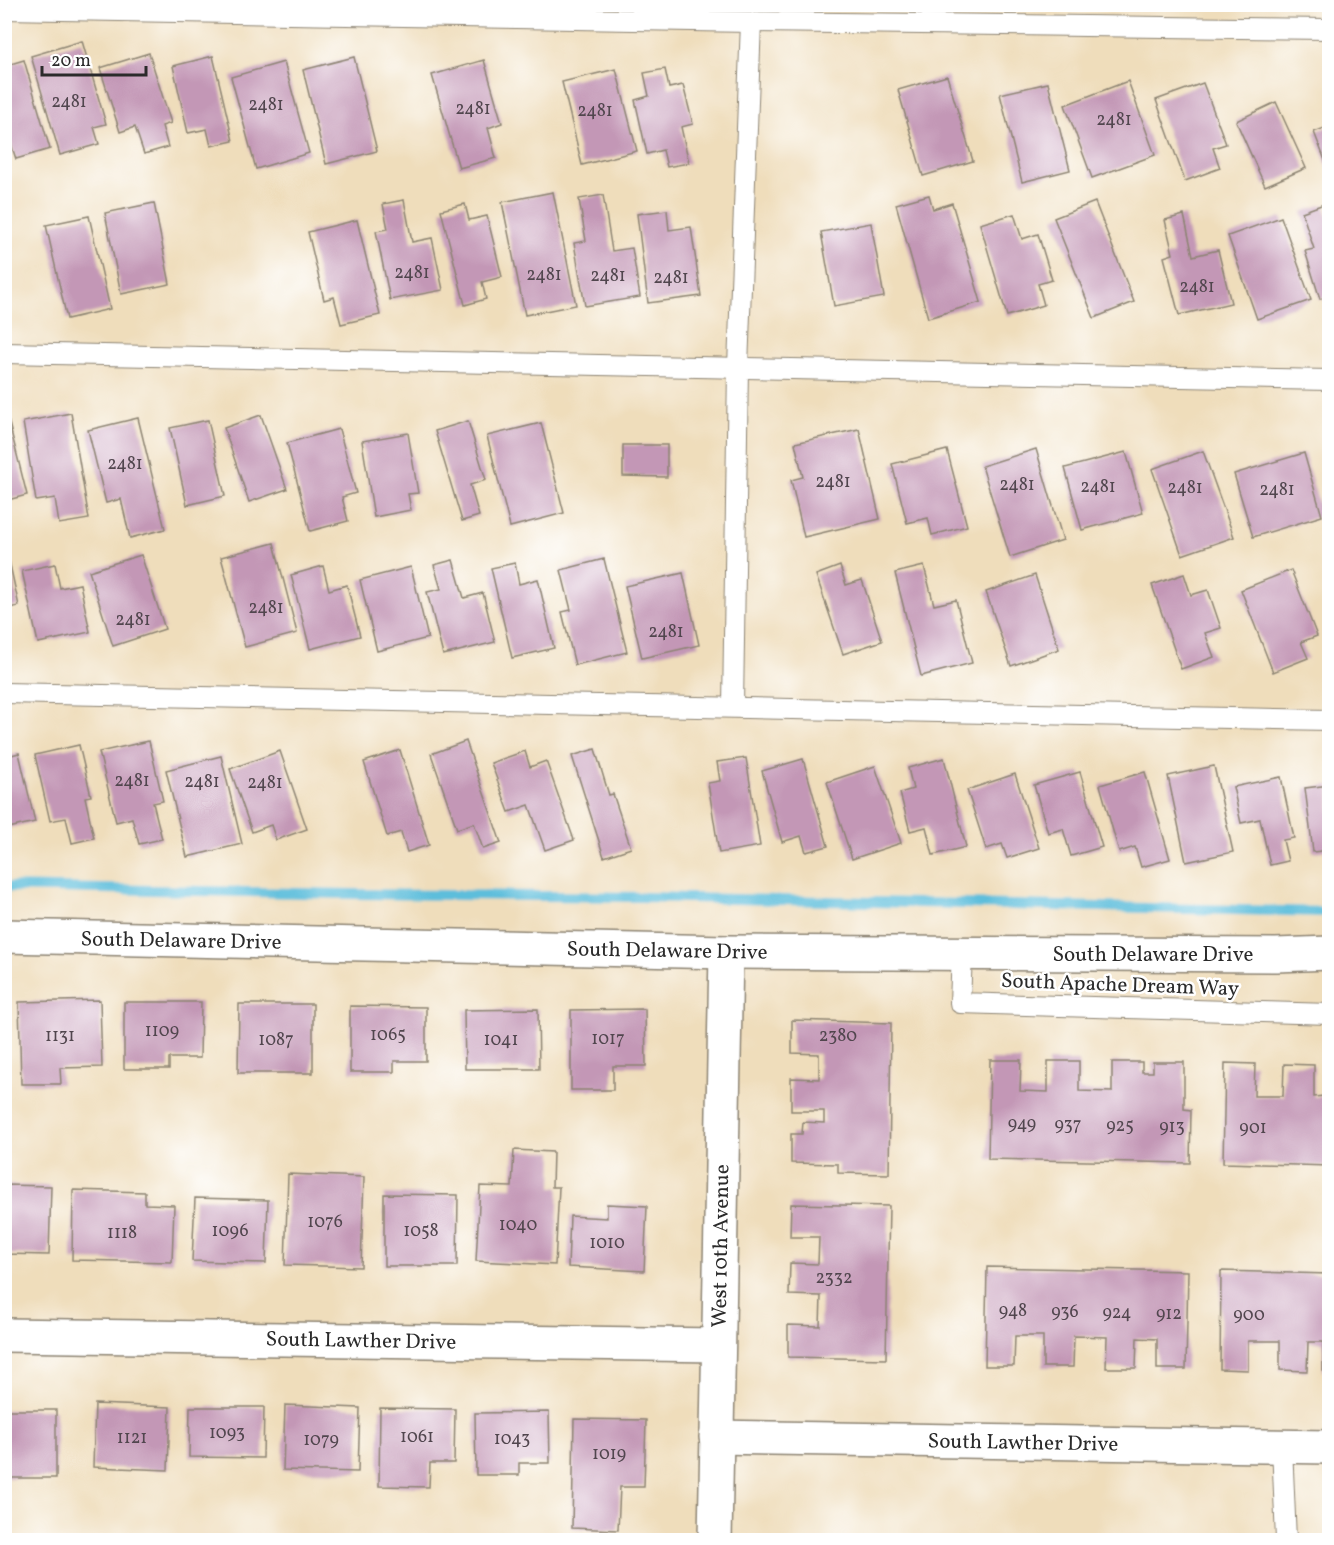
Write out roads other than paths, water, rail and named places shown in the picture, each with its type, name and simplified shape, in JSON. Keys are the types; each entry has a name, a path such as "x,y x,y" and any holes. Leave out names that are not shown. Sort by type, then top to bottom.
{"street":[{"name":"South Delaware Drive","path":"4,936 726,952 1265,955 1329,953"},
{"name":"West 10th Avenue","path":"715,1540 726,952"},
{"name":"South Lawther Drive","path":"4,1335 718,1345"},
{"name":"South Lawther Drive","path":"717,1437 1329,1447"}],"lane":[{"path":"4,9 1329,29"},
{"path":"733,707 738,367 751,22"},
{"path":"4,353 1329,380"},
{"path":"4,693 1329,720"},
{"name":"South Apache Dream Way","path":"962,953 960,1003 1329,1014"},
{"path":"1282,1446 1286,1540"}],"waterway":[{"path":"4,887 643,897 1329,912"}]}
